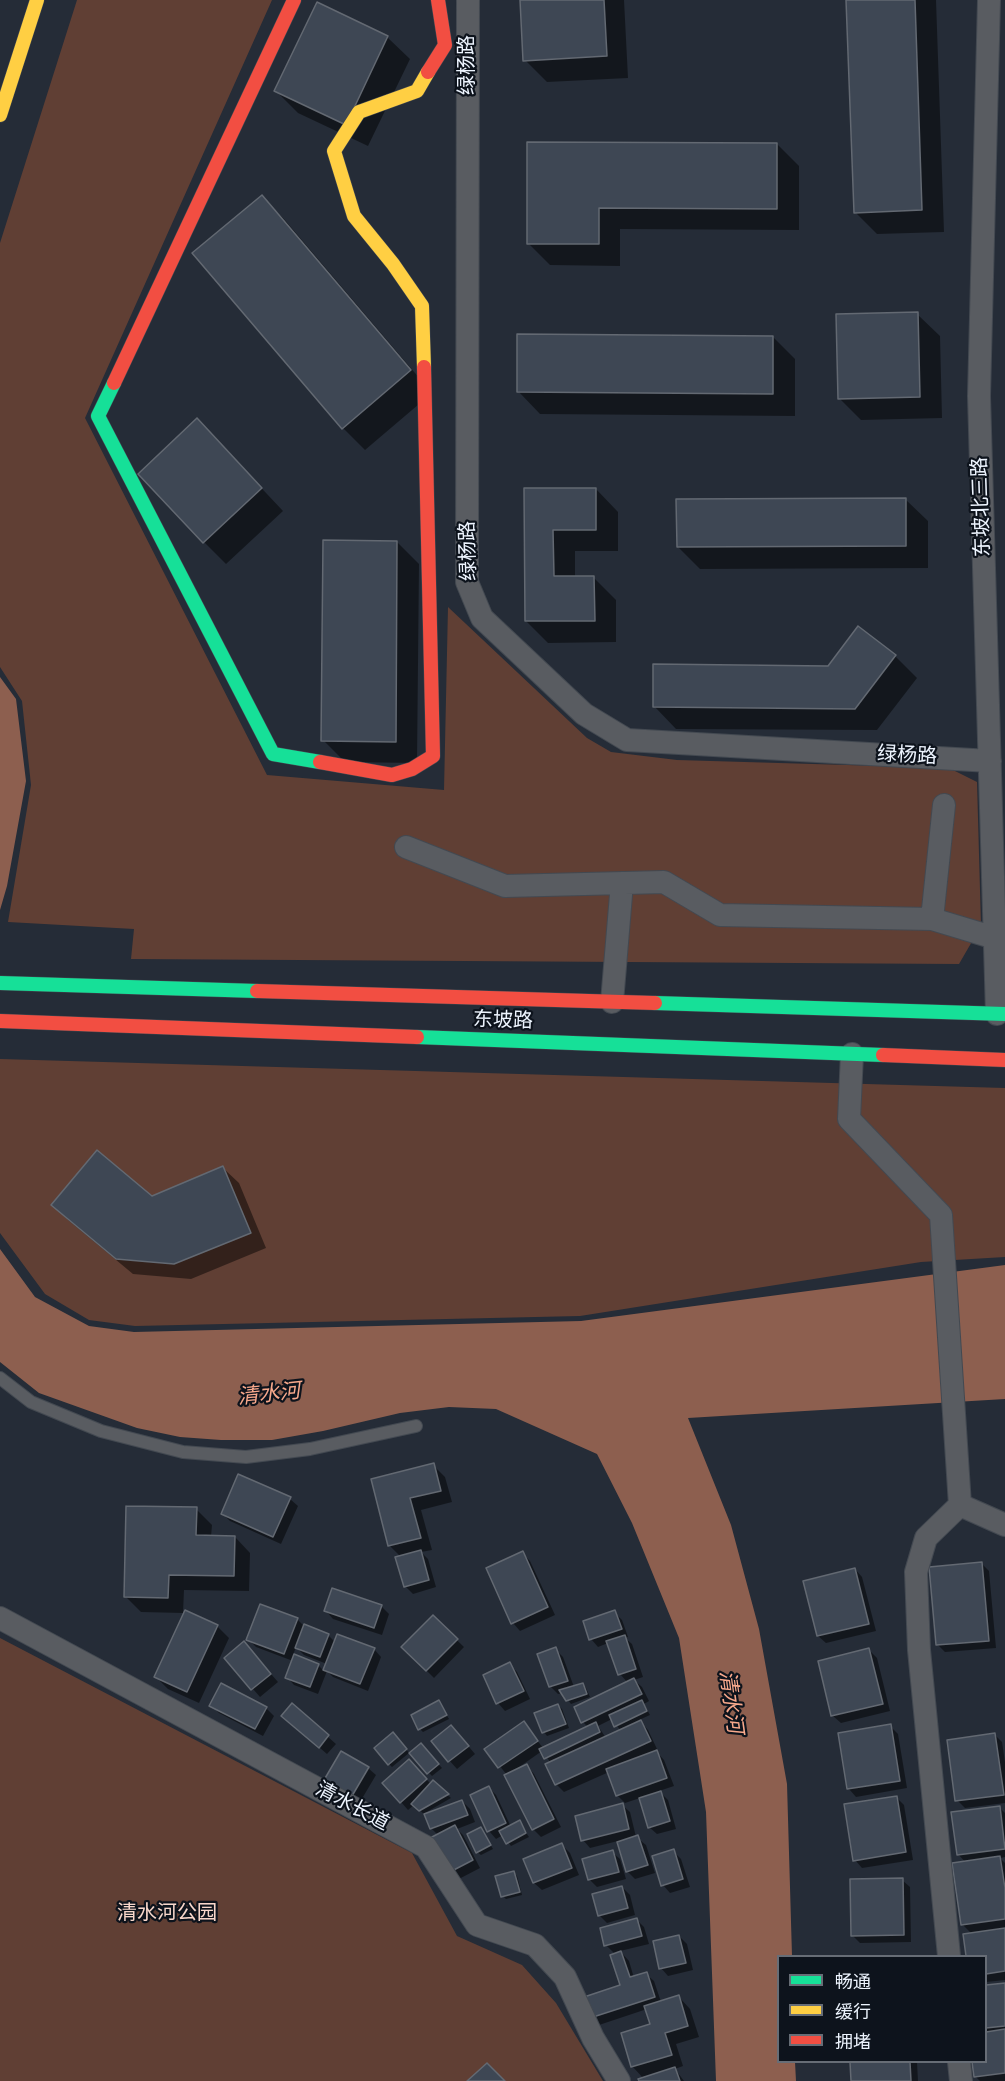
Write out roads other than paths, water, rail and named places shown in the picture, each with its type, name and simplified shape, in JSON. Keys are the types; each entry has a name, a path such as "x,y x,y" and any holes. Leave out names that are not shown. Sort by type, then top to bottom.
{"main road":[{"path":"0,115 37,0"},
{"path":"294,0 98,416 273,754 392,775 412,769 433,756 422,306 393,264 354,216 334,151 359,112 417,91 445,45 438,0"},
{"name":"东坡路","path":"0,983 1001,1014"},
{"name":"东坡路","path":"0,1021 1005,1059"}],"street":[{"name":"绿杨路","path":"468,0 467,582 482,618 584,714 627,740 990,761"},
{"name":"东坡北三路","path":"989,0 996,157 979,396 990,761 1000,939 1001,1014"},
{"path":"932,919 944,805"},
{"path":"406,847 506,886 664,882 720,915 932,919 1000,939"},
{"path":"612,1002 622,883"},
{"path":"852,1054 849,1119 941,1215 960,1505 927,1538 916,1572 920,1650 949,1955"},
{"path":"960,1505 1005,1525"},
{"name":"清水长道","path":"0,1618 426,1846 477,1925 535,1945 565,1977 593,2038 619,2081"},
{"path":"959,2063 961,2081"}],"lane":[{"path":"0,1378 31,1402 101,1431 183,1452 246,1457 310,1449 416,1426"}],"water":[{"path":"0,677 16,699 26,781 7,886 0,910"},
{"name":"清水河","path":"0,1249 35,1297 89,1326 134,1332 581,1321 1005,1265 1005,1399 688,1418 731,1525 759,1629 787,1784 792,1955 777,1955 777,2063 795,2063 796,2081 716,2081 706,1812 679,1638 632,1523 597,1454 496,1409 449,1407 400,1413 272,1440 180,1437 137,1428 39,1393 0,1362"}],"park label":[{"name":"清水河公园","path":"167,1914"}]}
